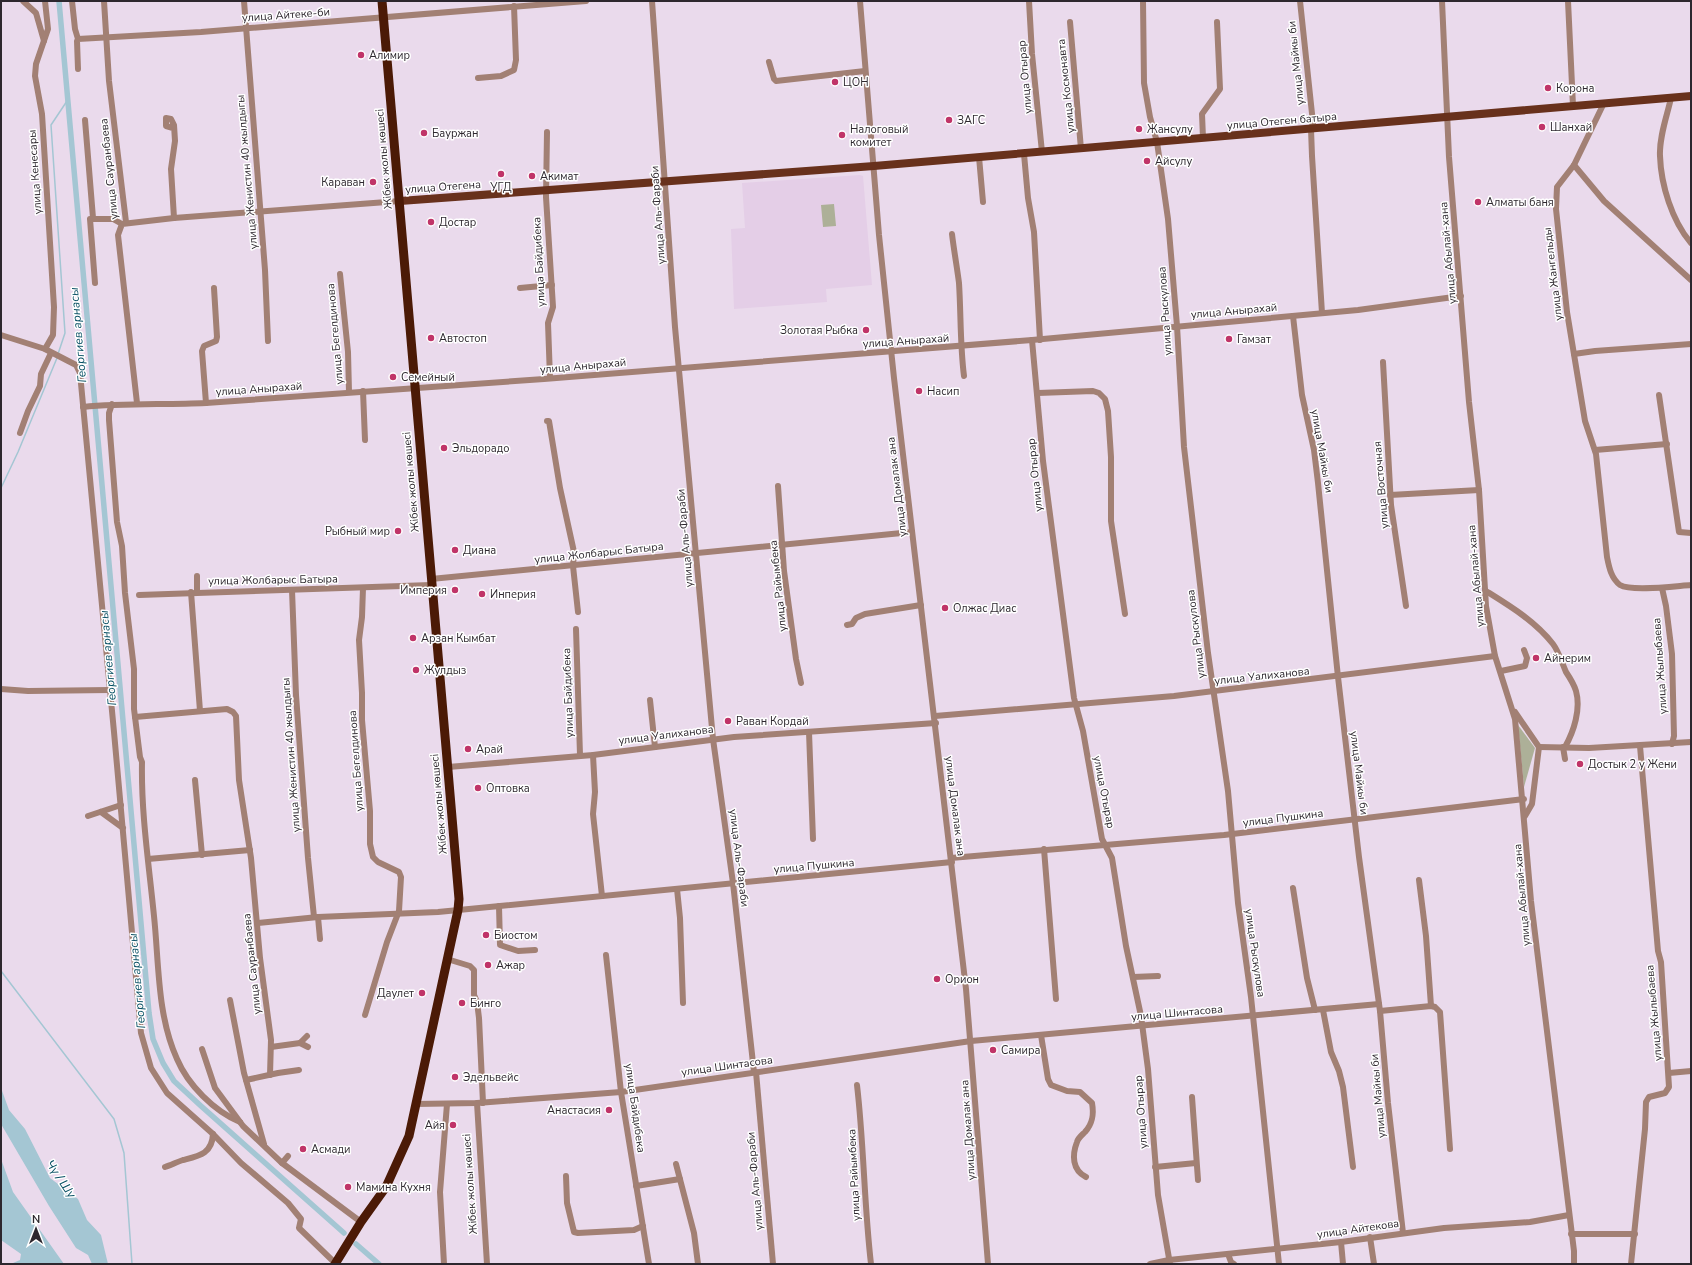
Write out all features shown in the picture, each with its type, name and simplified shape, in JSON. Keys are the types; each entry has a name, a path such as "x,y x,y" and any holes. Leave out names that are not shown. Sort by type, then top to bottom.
{"highway":[{"name":"Жібек жолы көшесі","path":"335,1264 360,1222 386,1186 409,1136 458,910 448,767 382,1"}],"main road":[{"name":"улица Отеген батыра","path":"665,181 1024,154 1573,106 1603,105 1691,96"},
{"name":"улица Отегена","path":"400,201 665,181"}],"street":[{"path":"23,1 36,13 44,41"},
{"name":"улица Кенесары","path":"45,1 48,29 36,64 35,76 42,114 54,307 53,334 45,349"},
{"path":"72,1 75,29 78,39 78,69"},
{"name":"улица Сауранбаева","path":"104,1 110,88 124,223 118,235 137,403"},
{"name":"улица Женистин 40 жылдыгы","path":"244,1 261,211 268,342"},
{"name":"улица Айтеке-би","path":"78,39 384,17 514,6 525,3 586,1"},
{"name":"улица Аль-Фараби","path":"652,1 679,368 713,739 755,1072 773,1264"},
{"name":"улица Домалак ана","path":"860,1 879,235 912,532 952,860 971,1040 988,1264"},
{"name":"улица Отырар","path":"1029,1 1032,54 1042,152"},
{"name":"улица Рыскулова","path":"1143,1 1144,82 1150,117 1157,142 1168,219 1177,326 1182,425 1213,691 1228,791 1239,915 1253,1016 1278,1264"},
{"name":"улица Майкы би","path":"1300,1 1313,122 1311,129 1322,313"},
{"name":"улица Абылай-хана","path":"1442,1 1449,157 1469,402 1479,490 1486,591 1490,629 1496,656 1514,711 1524,799 1531,901 1574,1264"},
{"path":"1568,1 1573,106"},
{"path":"478,78 501,76 514,70 516,60 514,6"},
{"name":"улица Космонавта","path":"1070,22 1081,149"},
{"path":"1203,138 1202,114 1219,92 1220,84 1217,22"},
{"path":"769,62 776,81 866,71"},
{"path":"1671,98 1661,141 1660,156 1666,188 1674,214 1681,230 1691,242"},
{"name":"улица Жангельды","path":"1603,105 1574,165 1557,187 1556,209 1561,269 1585,421 1595,450 1610,571 1620,584 1625,586 1662,588 1691,585"},
{"path":"85,120 92,218 90,223 95,283"},
{"path":"173,128 175,142 171,169 174,218"},
{"name":"улица Байдибека","path":"546,132 546,191 553,307 548,323 550,378"},
{"path":"1024,154 1028,198 1034,232 1040,340"},
{"path":"979,157 983,202"},
{"path":"1574,165 1604,201 1691,280"},
{"name":"улица Отегена","path":"124,223 400,201"},
{"path":"92,218 112,218 124,223"},
{"name":"улица Анырахай","path":"952,234 954,261 959,282 960,346"},
{"name":"улица Бегелдинова","path":"340,274 348,352 349,392"},
{"path":"520,288 552,285"},
{"name":"улица Анырахай","path":"206,403 202,351 204,346 216,341 217,337 214,288"},
{"name":"улица Анырахай","path":"82,407 137,403 162,405 206,403 892,352 1040,340 1293,316 1461,296"},
{"name":"улица Майкы би","path":"1293,316 1302,396 1314,450 1318,483 1338,677 1379,1008 1403,1233"},
{"path":"1,335 45,349 67,359 76,365 80,373 141,1033 144,1049 151,1068 168,1093 213,1134 241,1163 288,1203 301,1219 299,1228 335,1264"},
{"name":"улица Отырар","path":"1032,340 1046,481 1076,705 1083,731 1104,844 1108,848 1112,858 1142,1026 1148,1069 1155,1167 1161,1214 1170,1262"},
{"path":"1574,354 1595,351 1691,344"},
{"path":"960,346 964,376"},
{"path":"20,433 40,386 41,374 51,353"},
{"name":"улица Восточная","path":"1383,362 1390,495 1406,606"},
{"path":"363,391 365,440"},
{"path":"1038,392 1092,391 1099,393 1105,399 1108,411 1111,457 1111,521 1125,614"},
{"path":"1659,395 1679,532 1691,533"},
{"path":"110,404 109,420 117,522 120,536 134,670 135,717 140,757 142,762 144,815 148,860 161,994 167,1032 181,1066 193,1084 226,1116 240,1122"},
{"path":"546,421 549,421 563,502 572,540 578,612"},
{"path":"1595,450 1667,444"},
{"name":"улица Райымбека","path":"778,486 782,546 796,659 801,683"},
{"path":"1390,495 1479,490"},
{"name":"улица Жолбарыс Батыра","path":"138,595 194,592 363,588 431,582 697,552 782,546 912,532"},
{"path":"197,576 194,592 200,711"},
{"name":"улица Бегелдинова","path":"363,588 362,617 359,640 362,720 370,810 370,844 373,857 378,862 395,869 400,874 399,911 397,915"},
{"name":"улица Жылыбаева","path":"1662,588 1666,606 1672,654 1674,736 1672,744"},
{"name":"улица Женистин 40 жылдыгы","path":"292,590 302,776 316,917 320,939"},
{"path":"1486,591 1509,605 1535,626 1554,645 1572,682 1578,704 1577,715 1570,738 1564,747 1565,759"},
{"path":"847,625 852,624 856,618 865,614 922,605"},
{"name":"улица Байдибека","path":"576,630 580,755"},
{"path":"1501,671 1525,666 1527,658 1524,650"},
{"name":"улица Уалиханова","path":"935,716 1076,705 1213,691 1338,677 1417,664 1433,665 1496,656"},
{"path":"1,689 110,690"},
{"path":"650,700 655,747"},
{"name":"улица Сауранбаева","path":"135,717 227,709 233,712 236,716 240,780 250,850 258,923 260,958 271,1047 270,1075"},
{"path":"1514,711 1540,747 1532,804 1525,816"},
{"name":"улица Уалиханова","path":"448,767 593,755 713,739 936,723"},
{"path":"809,732 813,839"},
{"path":"1540,747 1582,748 1691,742"},
{"name":"улица Жылыбаева","path":"1631,1264 1645,1129 1646,1102 1649,1096 1668,1091 1661,962 1658,951 1644,810 1640,746"},
{"path":"593,755 595,792 593,814 602,896"},
{"path":"195,780 202,855"},
{"name":"улица Пушкина","path":"258,923 316,917 397,915 677,889 1044,849 1231,834 1524,799"},
{"path":"88,816 121,805"},
{"path":"101,812 123,828"},
{"path":"1044,849 1056,999"},
{"path":"148,860 250,850"},
{"path":"1419,880 1426,936 1431,1006 1438,1009 1441,1014 1450,1149"},
{"path":"1293,888 1307,978 1315,1010"},
{"path":"677,889 680,918 683,1003"},
{"path":"499,906 500,945 518,951 536,950"},
{"path":"364,1015 397,915"},
{"name":"улица Байдибека","path":"606,955 621,1092 649,1264"},
{"name":"Жібек жолы көшесі","path":"447,959 470,966 474,970 474,995 477,1002 479,1018 480,1103 487,1264"},
{"path":"1133,977 1158,976"},
{"path":"230,1000 246,1080 264,1144"},
{"name":"улица Шинтасова","path":"416,1104 480,1103 621,1092 971,1040 1315,1010 1431,1006"},
{"path":"1323,1010 1331,1052 1339,1071 1343,1087 1353,1166"},
{"path":"1041,1035 1048,1079 1051,1085 1067,1091 1080,1092 1092,1103 1092,1122 1077,1141 1074,1163 1078,1172 1086,1177"},
{"path":"300,1043 307,1036"},
{"path":"271,1047 300,1043 308,1047"},
{"path":"202,1050 215,1088 240,1122 282,1163 360,1222"},
{"path":"246,1080 299,1070"},
{"path":"1668,1073 1691,1071"},
{"name":"улица Райымбека","path":"857,1086 863,1132 864,1207 871,1264"},
{"path":"1192,1096 1198,1180"},
{"name":"Жібек жолы көшесі","path":"444,1264 440,1192 447,1104"},
{"path":"165,1168 187,1156 204,1154 211,1145 213,1134"},
{"path":"282,1163 288,1156"},
{"path":"1155,1167 1196,1163"},
{"path":"676,1164 694,1233 698,1264"},
{"path":"566,1176 567,1203 574,1232 634,1230 643,1226"},
{"path":"636,1186 680,1179"},
{"name":"улица Айтекова","path":"1150,1264 1341,1242 1403,1233 1507,1224 1569,1215"},
{"path":"1571,1234 1635,1234"},
{"path":"1370,1237 1374,1264"},
{"path":"1341,1242 1344,1264"},
{"path":"1228,1254 1231,1262 1234,1264"}],"shaded area":[{"path":"863,176 872,285 826,289 827,302 734,309 731,229 745,228 742,183"}],"green space":[{"path":"834,204 836,226 823,227 821,205"},
{"path":"1518,725 1535,748 1524,787"}],"water":[{"path":"1,1088 9,1110 25,1129 50,1178 78,1199 87,1220 101,1235 108,1264 92,1264 88,1255 76,1248 49,1206 1,1124"},
{"path":"1,1159 13,1192 64,1264 13,1263 20,1260 21,1254 1,1240"}],"waterway":[{"name":"Георгиев арнасы","path":"59,1 149,1013 153,1039 163,1063 174,1081 344,1233"},
{"path":"58,354 65,333 51,125 67,101"},
{"path":"1,488 18,452 57,358"},
{"path":"1,971 114,1119 124,1153 132,1264"},
{"path":"356,1244 379,1264"}],"place":[{"name":"Алимир","path":"361,55"},
{"name":"ЦОН","path":"835,82"},
{"name":"Корона","path":"1548,88"},
{"name":"ЗАГС","path":"949,120"},
{"name":"Шанхай","path":"1542,127"},
{"name":"Жансулу","path":"1139,129"},
{"name":"Бауржан","path":"424,133"},
{"name":"Налоговый комитет","path":"842,135"},
{"name":"Айсулу","path":"1147,161"},
{"name":"УГД","path":"501,174"},
{"name":"Акимат","path":"532,176"},
{"name":"Караван","path":"373,182"},
{"name":"Алматы баня","path":"1478,202"},
{"name":"Достар","path":"431,222"},
{"name":"Золотая Рыбка","path":"866,330"},
{"name":"Автостоп","path":"431,338"},
{"name":"Гамзат","path":"1229,339"},
{"name":"Семейный","path":"393,377"},
{"name":"Насип","path":"919,391"},
{"name":"Эльдорадо","path":"444,448"},
{"name":"Рыбный мир","path":"398,531"},
{"name":"Диана","path":"455,550"},
{"name":"Империя","path":"455,590"},
{"name":"Инперия","path":"482,594"},
{"name":"Олжас Диас","path":"945,608"},
{"name":"Арзан Кымбат","path":"413,638"},
{"name":"Айнерим","path":"1536,658"},
{"name":"Жулдыз","path":"416,670"},
{"name":"Раван Кордай","path":"728,721"},
{"name":"Арай","path":"468,749"},
{"name":"Достык 2 у Жени","path":"1580,764"},
{"name":"Оптовка","path":"478,788"},
{"name":"Биостом","path":"486,935"},
{"name":"Ажар","path":"488,965"},
{"name":"Орион","path":"937,979"},
{"name":"Даулет","path":"422,993"},
{"name":"Бинго","path":"462,1003"},
{"name":"Самира","path":"993,1050"},
{"name":"Эдельвейс","path":"455,1077"},
{"name":"Анастасия","path":"609,1110"},
{"name":"Айя","path":"453,1125"},
{"name":"Асмади","path":"303,1149"},
{"name":"Мамина Кухня","path":"348,1187"}],"water label":[{"name":"Чү / Шу","path":"61,1179"}]}
